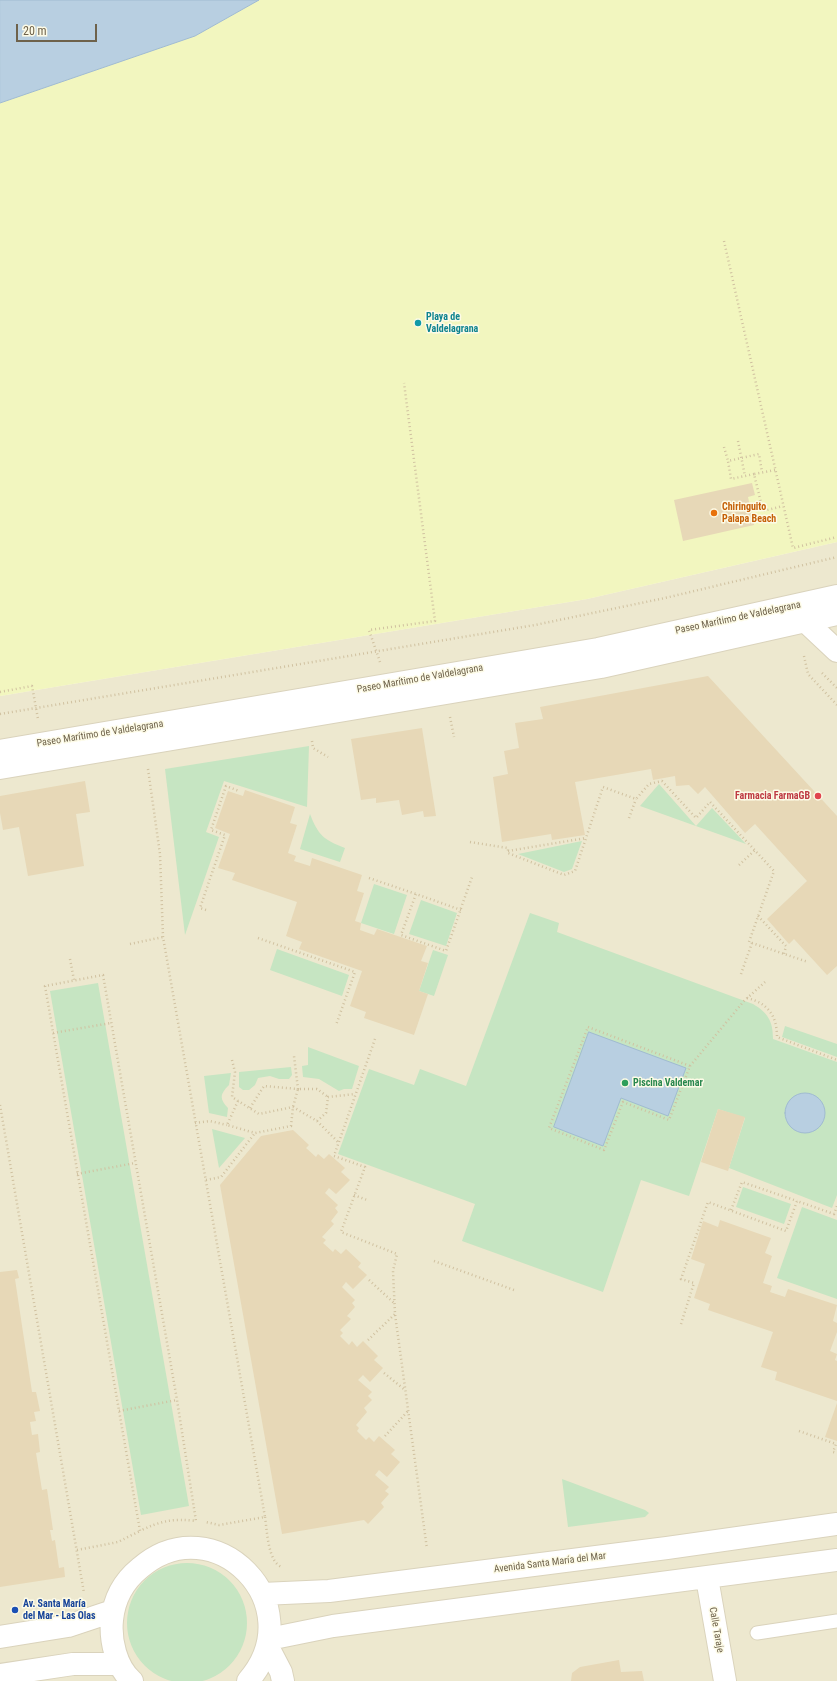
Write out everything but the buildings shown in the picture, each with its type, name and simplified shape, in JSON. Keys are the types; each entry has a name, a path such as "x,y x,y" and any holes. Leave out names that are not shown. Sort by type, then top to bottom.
{"street":[{"name":"Paseo Marítimo de Valdelagrana","path":"0,768 601,667 804,613 837,596"},
{"name":"Paseo Marítimo de Valdelagrana","path":"0,751 804,613 837,614"},
{"path":"804,613 837,651"},
{"name":"Avenida Santa María del Mar","path":"262,1594 329,1591 659,1549 837,1524"},
{"path":"127,1676 113,1647 111,1629 113,1611 117,1596 131,1575 150,1559 173,1550 198,1548 222,1554 243,1568 254,1580 262,1594 269,1616 268,1643 258,1670 248,1681"},
{"path":"268,1643 333,1626 837,1560"},
{"name":"Calle Taraje","path":"707,1578 725,1681"},
{"path":"0,1637 68,1626 113,1611"},
{"path":"268,1643 281,1672 283,1681"},
{"path":"0,1675 73,1664 127,1676"}],"lane":[{"path":"757,1633 837,1621"}],"path":[{"path":"724,241 783,506 794,548 837,537"},
{"path":"381,663 369,630 435,621 404,383"},
{"path":"738,442 746,476"},
{"path":"724,448 732,479 775,470"},
{"path":"728,462 759,454 762,472"},
{"path":"754,474 763,511 783,506"},
{"path":"0,714 376,650 536,625 665,598 837,557"},
{"path":"804,653 808,674 837,705"},
{"path":"0,692 32,686 38,721"},
{"path":"449,710 454,737"},
{"path":"310,734 313,748 328,757"},
{"path":"77,1550 118,1542 154,1524 169,1520 196,1520 219,1525 265,1517 163,938 160,854 147,761"},
{"path":"629,818 636,799 649,784 662,781 696,818 710,802 774,871 749,942 808,962"},
{"path":"206,910 200,908 225,835 211,830 226,786 239,791"},
{"path":"470,842 508,848 508,853 564,875 575,871 603,787 636,799"},
{"path":"508,851 586,838"},
{"path":"739,865 754,850"},
{"path":"416,894 401,935 446,951 472,877"},
{"path":"368,878 461,910"},
{"path":"758,916 786,946 784,954"},
{"path":"130,944 163,938"},
{"path":"258,938 355,972 336,1025"},
{"path":"741,974 752,943"},
{"path":"70,959 74,980"},
{"path":"140,1531 44,986 74,980 103,975 177,1400 196,1520"},
{"path":"690,1066 588,1027 549,1128 604,1150 623,1102 669,1120 690,1066 747,998 765,982"},
{"path":"747,998 754,1000 772,1013 777,1027 777,1037 837,1060"},
{"path":"53,1034 111,1023"},
{"path":"375,1039 334,1156 365,1168 340,1232 397,1254 393,1271 394,1304 426,1549"},
{"path":"195,1123 210,1121 255,1133 291,1126 293,1107 298,1089 294,1056"},
{"path":"232,1060 235,1072 232,1097 259,1114 293,1107 317,1121 338,1142"},
{"path":"250,1108 264,1086 317,1089 328,1097 355,1094"},
{"path":"317,1121 326,1113 328,1097"},
{"path":"227,1125 238,1101"},
{"path":"0,1105 84,1598"},
{"path":"206,1180 221,1177 255,1133"},
{"path":"77,1174 135,1164"},
{"path":"731,1210 742,1182 834,1214 837,1206"},
{"path":"354,1195 367,1200"},
{"path":"681,1324 694,1283 680,1279 708,1202 786,1231 797,1201"},
{"path":"434,1261 514,1290"},
{"path":"369,1280 394,1304"},
{"path":"368,1340 395,1314"},
{"path":"384,1373 406,1390"},
{"path":"119,1411 177,1400"},
{"path":"386,1436 408,1410"},
{"path":"799,1431 836,1444 833,1452 837,1453"}],"shaded area":[{"path":"837,542 837,1681 0,1681 0,696 587,599"},
{"path":"309,746 307,807 224,781 206,832 219,837 185,935 165,769"},
{"path":"659,784 696,826 712,808 746,844 640,806"},
{"path":"310,814 316,827 323,836 345,848 340,862 300,849"},
{"path":"582,841 572,869 564,872 518,854"},
{"path":"374,884 407,895 394,934 361,923"},
{"path":"421,900 457,913 446,946 409,934"},
{"path":"530,913 559,923 557,932 753,1004 769,1018 772,1027 773,1039 837,1062 837,1195 832,1208 729,1168 745,1118 718,1109 689,1196 641,1180 603,1292 462,1241 475,1204 338,1154 369,1069 414,1085 420,1069 466,1086"},
{"path":"277,949 349,975 342,996 270,970"},
{"path":"433,950 448,955 434,996 419,991"},
{"path":"98,983 189,1506 141,1515 50,991"},
{"path":"785,1026 837,1044 837,1057 782,1037"},
{"path":"308,1047 359,1066 352,1089 344,1089 339,1091 319,1079 303,1077 302,1066 308,1065"},
{"path":"291,1067 292,1075 289,1079 279,1079 270,1076 258,1078 255,1085 249,1090 243,1090 239,1087 239,1072"},
{"path":"231,1073 229,1085 222,1094 223,1102 228,1108 227,1117 209,1113 204,1076"},
{"path":"212,1129 245,1138 219,1168"},
{"path":"743,1187 791,1204 784,1224 736,1207"},
{"path":"802,1207 837,1220 837,1299 777,1278"},
{"path":"562,1479 645,1510 649,1513 645,1517 568,1527"},
{"path":"187,1563 210,1567 230,1580 243,1600 247,1623 243,1646 230,1666 210,1679 187,1683 164,1679 144,1666 131,1646 127,1623 131,1600 144,1580 164,1567"}],"sand":[{"name":"Playa de Valdelagrana","path":"259,0 837,0 837,542 587,599 0,696 0,103 195,36"}],"water":[{"path":"0,0 259,0 195,36 0,103"},
{"name":"Piscina Valdemar","path":"589,1032 686,1068 668,1116 621,1098 603,1146 554,1127"},
{"path":"805,1093 813,1095 819,1099 823,1105 825,1113 823,1121 819,1127 813,1131 805,1133 797,1131 791,1127 787,1121 785,1113 787,1105 791,1099 797,1095"}],"place":[{"name":"Playa de Valdelagrana","path":"418,323"},
{"name":"Chiringuito Palapa Beach","path":"714,513"},
{"name":"Farmacia FarmaGB","path":"818,796"},
{"name":"Piscina Valdemar","path":"625,1083"},
{"name":"Av. Santa María del Mar - Las Olas","path":"15,1610"}]}
